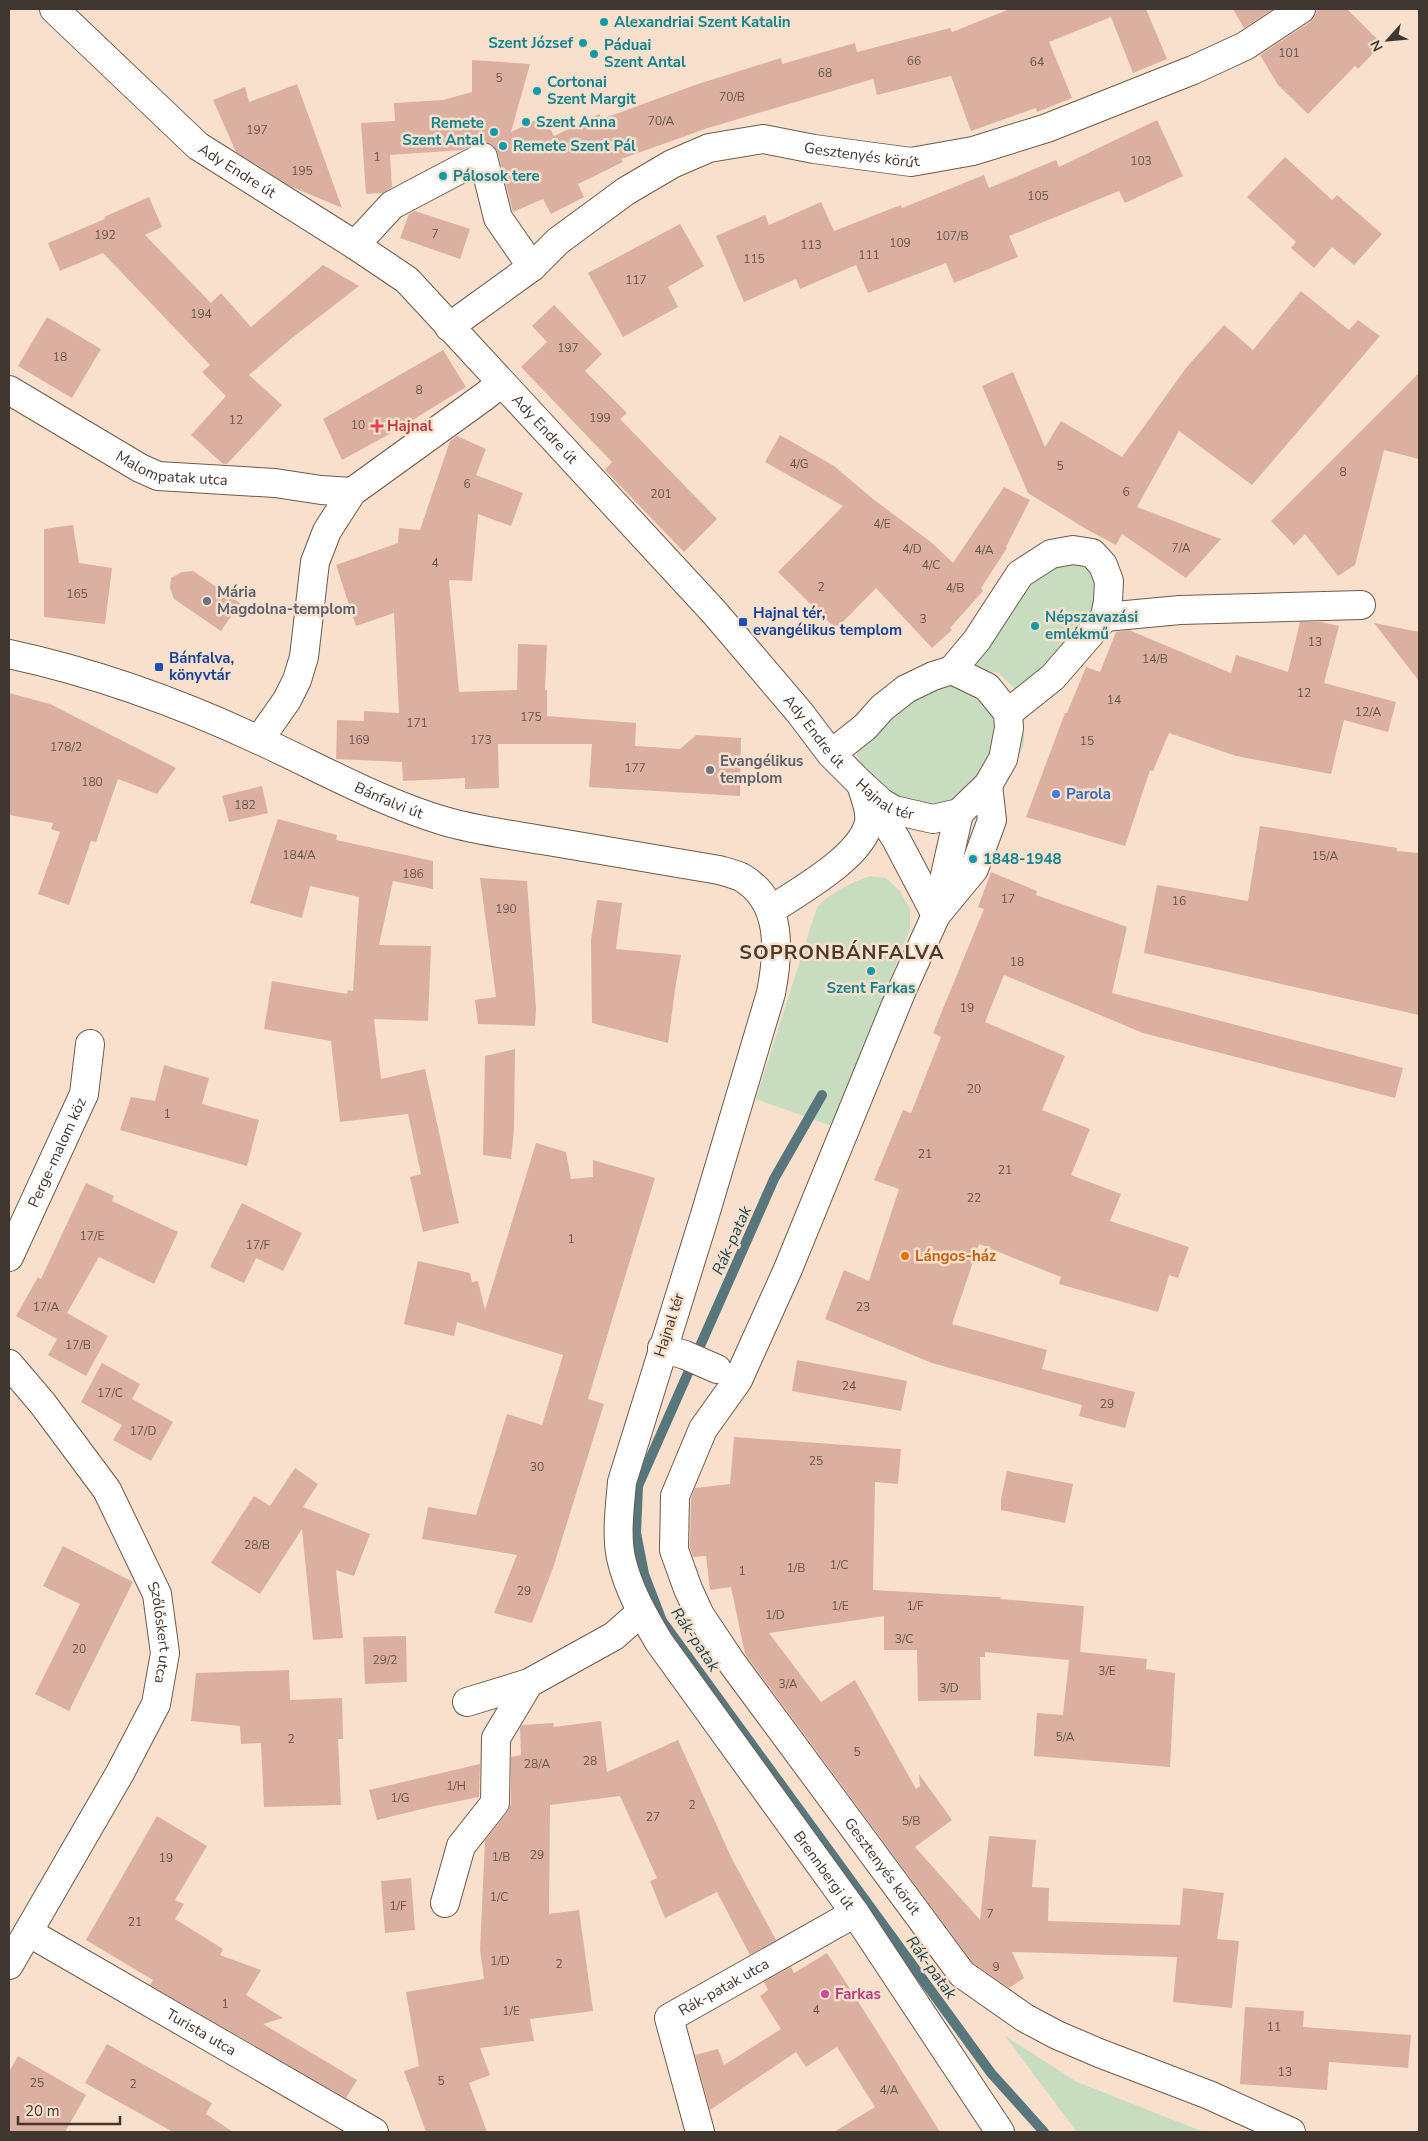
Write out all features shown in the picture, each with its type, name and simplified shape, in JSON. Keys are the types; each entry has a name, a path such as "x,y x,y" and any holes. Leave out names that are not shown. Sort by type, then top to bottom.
{"street":[{"name":"Ady Endre út","path":"54,9 198,146 407,280 714,612 800,713 832,754 861,784 870,821 858,843 838,866 771,910"},
{"name":"Gesztenyés körút","path":"449,326 532,267 558,241 626,190 672,164 709,148 763,139 814,149 912,162 973,151 1047,128 1194,70 1245,46 1301,9"},
{"path":"355,245 392,205 483,157 498,218 532,267"},
{"path":"259,740 287,700 297,680 304,657 315,562 327,532 352,492 501,383"},
{"name":"Malompatak utca","path":"9,390 140,468 158,476 275,483 321,490 352,492"},
{"path":"832,754 906,689 933,676 952,670 976,640 1020,574 1051,554 1073,550 1092,553 1103,565 1109,581 1105,617 1053,677 1008,713"},
{"path":"1105,617 1180,610 1361,605"},
{"name":"Bánfalvi út","path":"9,654 58,665 121,684 190,709 384,800 445,822 719,870 740,877 759,891 771,910"},
{"path":"838,866 946,816 988,785 1002,759 1009,728 1008,713 987,687 952,670"},
{"name":"Hajnal tér","path":"861,784 882,803 894,810 946,816"},
{"name":"Hajnal tér","path":"861,784 896,839 936,915"},
{"path":"674,1351 726,1373 788,1269 902,990 936,915 974,869 992,820 988,785"},
{"path":"936,915 946,816"},
{"name":"Hajnal tér","path":"641,1612 630,1588 621,1557 619,1517 622,1482 674,1351 704,1218 771,992 776,962 777,938 771,910"},
{"name":"Perge-malom köz","path":"9,1257 84,1094 90,1044"},
{"name":"Szőlőskert utca","path":"9,1364 43,1404 107,1490 157,1594 165,1654 156,1704 120,1773 9,1965"},
{"name":"Gesztenyés körút","path":"726,1373 675,1496 674,1550 688,1589 700,1615 732,1663 962,1974 1025,2018 1057,2035 1099,2054 1209,2095 1291,2132"},
{"path":"467,1702 529,1683 614,1636 641,1612"},
{"name":"Brennbergi út","path":"641,1612 659,1642 854,1913 1000,2132"},
{"path":"445,1903 461,1846 496,1803 496,1738 529,1683"},
{"name":"Rák-patak utca","path":"700,2132 669,2018 854,1913"},
{"name":"Turista utca","path":"28,1932 374,2132"}],"green space":[{"path":"1065,554 1117,578 1027,701 999,673 964,666 1031,572"},
{"path":"994,677 1024,705 1024,744 1007,782 969,811 909,806 872,783 855,752 909,691"},
{"path":"871,876 886,878 900,891 910,909 910,929 832,1126 756,1099 817,907 842,888"},
{"path":"1005,2036 1077,2082 1204,2132 1077,2132"}],"building":[{"path":"1010,9 1146,9 1167,59 1133,73 1111,17 1049,42 1072,98 1037,112 1036,108 971,131 951,76 877,95 873,79 708,128 621,159 623,162 578,184 584,197 551,214 543,199 513,212 498,153 493,145 484,142 476,143 462,150 390,155 392,187 383,193 366,194 361,123 395,121 394,103 443,100 472,92 472,60 530,64 511,132 544,116 554,136 599,114 602,119 695,85 781,58 782,64 855,43 857,52 950,28 952,32"},
{"path":"1233,9 1273,9 1244,28"},
{"path":"1317,9 1347,9 1382,44 1358,69 1355,66 1308,114 1278,85 1260,55 1310,22 1315,16"},
{"path":"297,84 342,208 290,186 236,152 213,100 245,87 249,102"},
{"path":"1157,120 1183,176 1125,203 1119,191 1009,236 1018,257 954,283 946,263 868,293 856,265 800,289 796,279 744,302 716,236 765,215 769,225 821,202 834,231 901,205 902,208 984,175 989,188 1056,160 1059,167"},
{"path":"1285,157 1332,200 1337,195 1382,234 1354,265 1332,247 1314,268 1291,248 1296,242 1247,197"},
{"path":"149,197 162,227 145,235 211,303 221,293 251,327 323,265 359,286 292,338 249,375 282,405 227,464 223,464 191,435 226,396 202,372 210,365 103,253 60,271 48,243 105,219 104,217"},
{"path":"415,211 470,229 460,259 400,238 409,214"},
{"path":"680,224 704,266 668,287 678,307 623,337 588,273"},
{"path":"1301,291 1349,330 1358,320 1380,336 1252,485 1179,431 1137,507 1221,539 1186,578 1122,534 1116,545 1028,493 982,386 1013,372 1045,447 1061,421 1122,457 1186,368 1224,325 1253,350"},
{"path":"554,305 602,354 585,371 627,413 620,419 717,519 684,552 605,470 612,462 521,367 547,342 532,326"},
{"path":"47,317 101,349 72,398 18,366"},
{"path":"443,350 466,387 395,431 342,460 323,419"},
{"path":"1419,373 1419,459 1384,450 1355,565 1338,576 1305,534 1294,545 1271,521"},
{"path":"780,435 834,466 873,499 932,543 953,563 1004,487 1030,500 1007,548 981,588 983,591 950,628 952,630 932,648 876,588 836,629 778,572 843,506 765,462"},
{"path":"457,436 486,449 476,475 523,493 511,526 478,514 472,581 449,580 459,692 517,690 518,644 547,645 545,690 547,690 547,716 636,723 635,746 680,749 696,735 741,738 740,796 589,787 592,744 498,744 499,788 465,789 465,778 403,781 402,762 336,759 337,720 364,721 364,711 399,713 394,613 356,626 336,565 398,543 399,528 420,530 450,441"},
{"path":"73,525 79,563 112,568 105,624 44,617 44,529"},
{"name":"Mária Magdolna-templom","path":"193,571 240,603 221,631 174,599 170,588 171,578 182,572"},
{"path":"1300,622 1321,622 1339,626 1324,683 1396,702 1388,732 1344,720 1331,774 1236,756 1169,733 1153,771 1150,770 1125,846 1026,817 1065,713 1067,713 1086,667 1100,672 1116,632 1129,630 1231,673 1236,655 1288,672"},
{"path":"1374,623 1419,632 1419,681"},
{"path":"9,693 50,704 176,768 157,794 118,779 96,842 91,841 69,905 38,894 60,832 51,829 53,823 9,815"},
{"path":"262,786 268,813 229,822 222,796"},
{"path":"278,819 337,835 336,840 433,861 433,889 393,881 379,945 431,946 428,1021 374,1019 381,1079 425,1069 459,1223 423,1232 410,1177 421,1174 408,1114 340,1122 331,1041 264,1029 272,981 347,994 348,990 353,991 359,897 310,886 302,918 250,903"},
{"path":"1260,826 1397,848 1397,851 1419,853 1419,1015 1144,953 1157,885 1248,901"},
{"path":"991,872 1037,891 1036,895 1127,927 1112,993 1403,1068 1395,1098 1143,1033 1004,975 985,1022 1065,1056 1042,1110 1090,1129 1071,1175 1121,1194 1110,1221 1189,1247 1178,1278 1169,1275 1158,1312 1059,1284 1061,1277 979,1244 952,1324 1047,1350 1042,1369 1135,1392 1125,1428 1079,1416 1082,1405 932,1363 825,1319 844,1270 869,1281 899,1189 874,1180 903,1110 911,1113 941,1037 933,1033 984,909 978,907"},
{"path":"480,878 527,881 536,1008 535,1026 478,1024 475,1000 496,997"},
{"path":"597,900 622,903 616,949 681,955 668,1043 592,1023 591,940"},
{"path":"515,1049 514,1129 511,1159 483,1155 485,1056"},
{"path":"164,1065 209,1078 202,1104 259,1120 247,1166 120,1130 131,1097 155,1101"},
{"path":"536,1143 566,1152 571,1179 593,1177 593,1160 655,1178 588,1399 604,1404 553,1568 532,1623 494,1613 517,1555 422,1539 428,1507 476,1515 507,1414 542,1425 563,1355 457,1322 454,1336 404,1324 418,1261 470,1273 472,1282 478,1281 485,1310"},
{"path":"86,1183 114,1196 112,1201 178,1232 154,1284 99,1257 67,1313 108,1336 86,1376 48,1355 57,1339 16,1316 38,1277 41,1279"},
{"path":"242,1203 302,1233 283,1271 256,1258 244,1283 210,1267"},
{"path":"797,1360 907,1381 901,1411 792,1391"},
{"path":"102,1363 140,1384 132,1399 173,1422 151,1461 113,1440 122,1425 81,1402"},
{"path":"734,1437 901,1449 898,1484 875,1482 873,1590 1001,1597 1000,1599 1084,1606 1080,1652 1147,1659 1146,1669 1175,1673 1170,1767 1034,1756 1037,1713 1063,1715 1069,1660 985,1652 985,1657 980,1657 981,1700 918,1701 917,1650 884,1650 884,1616 769,1633 821,1702 855,1680 916,1789 920,1786 919,1774 952,1820 915,1847 980,1920 989,1836 1036,1840 1032,1887 1049,1888 1048,1921 1180,1925 1183,1888 1224,1893 1217,1939 1239,1941 1232,2008 1173,2002 1177,1957 1012,1952 1024,1978 1009,1988 973,1963 745,1654 731,1587 710,1590 706,1556 693,1557 690,1547 691,1499 695,1488 730,1484"},
{"path":"295,1468 318,1484 303,1507 370,1534 354,1576 336,1570 343,1638 313,1640 302,1529 260,1594 211,1563 254,1496 270,1506"},
{"path":"1007,1471 1073,1484 1065,1523 1001,1510 1001,1499"},
{"path":"63,1546 133,1582 69,1711 35,1694 80,1604 43,1586"},
{"path":"406,1636 407,1682 365,1684 363,1637"},
{"path":"289,1670 290,1700 342,1698 343,1739 338,1739 341,1805 264,1807 261,1743 241,1744 240,1726 191,1721 196,1673"},
{"path":"601,1721 607,1772 678,1740 732,1859 776,1940 750,1955 717,1892 665,1918 650,1881 657,1878 620,1796 550,1805 549,1914 579,1910 593,2011 530,2019 534,2041 480,2048 490,2075 469,2083 487,2132 426,2132 404,2071 419,2066 406,1992 484,1979 480,1950 485,1840 507,1813 511,1804 511,1757 521,1755 520,1728 522,1725 554,1723 553,1727"},
{"path":"480,1764 479,1797 377,1820 369,1790"},
{"path":"157,1816 207,1846 175,1900 184,1904 175,1919 223,1949 220,1955 261,1970 246,1995 283,2018 263,2024 357,2080 346,2098 150,1985 153,1980 86,1940"},
{"path":"411,1878 415,1930 385,1933 381,1881"},
{"path":"827,1953 940,2132 834,2132 875,2107 837,2047 806,2067 796,2052 710,2110 695,2055 718,2049 724,2065 781,2029 760,1996 768,1990 764,1982 791,1967 794,1973"},
{"path":"1245,2007 1304,2011 1303,2027 1411,2035 1408,2068 1329,2062 1327,2090 1240,2084"},
{"path":"107,2044 212,2103 206,2114 233,2132 173,2132 85,2083"},
{"path":"18,2056 86,2095 65,2132 9,2132 9,2072"}],"waterway":[{"name":"Rák-patak","path":"822,1095 774,1179 638,1486 636,1533 644,1574 662,1621 991,2073 1044,2132"}],"place":[{"name":"Alexandriai Szent Katalin","path":"604,22"},
{"name":"Szent József","path":"583,43"},
{"name":"Páduai Szent Antal","path":"594,54"},
{"name":"Cortonai Szent Margit","path":"537,91"},
{"name":"Szent Anna","path":"526,122"},
{"name":"Remete Szent Antal","path":"494,132"},
{"name":"Remete Szent Pál","path":"503,146"},
{"name":"Pálosok tere","path":"443,176"},
{"name":"Hajnal","path":"377,426"},
{"name":"Mária Magdolna-templom","path":"207,601"},
{"name":"Hajnal tér, evangélikus templom","path":"743,622"},
{"name":"Népszavazási emlékmű","path":"1035,626"},
{"name":"Bánfalva, könyvtár","path":"159,667"},
{"name":"Evangélikus templom","path":"710,770"},
{"name":"Parola","path":"1056,794"},
{"name":"1848-1948","path":"973,859"},
{"name":"Szent Farkas","path":"871,971"},
{"name":"Lángos-ház","path":"905,1256"},
{"name":"Farkas","path":"825,1994"}],"district":[{"name":"SOPRONBÁNFALVA","path":"842,952"}]}
